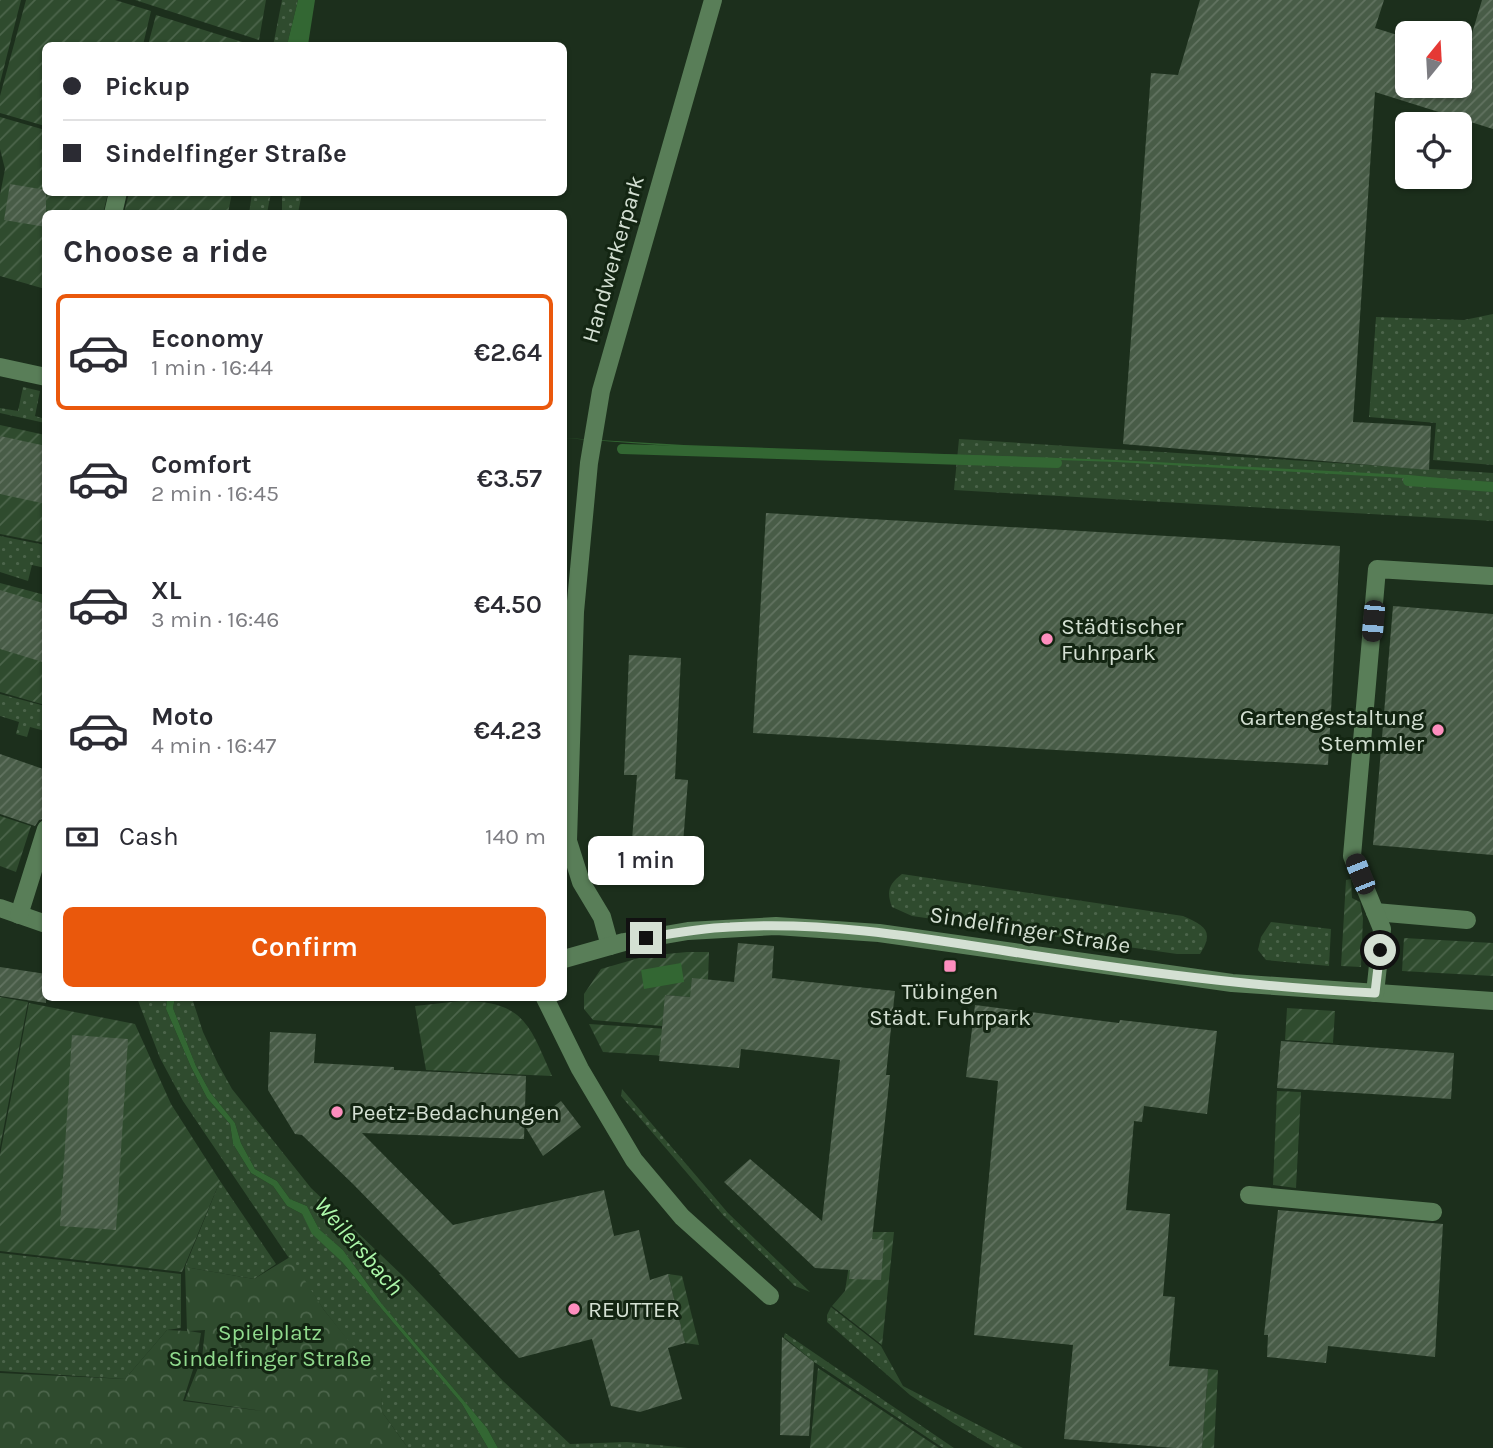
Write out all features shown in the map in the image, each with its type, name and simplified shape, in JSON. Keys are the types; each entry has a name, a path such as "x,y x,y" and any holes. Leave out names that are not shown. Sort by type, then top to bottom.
{"street":[{"name":"Handwerkerpark","path":"610,946 601,917 581,882 568,841 575,612 589,463 601,391 712,0"},
{"path":"0,367 42,376"},
{"path":"1375,993 1382,929 1352,856 1377,569 1491,576"},
{"path":"19,915 42,842"},
{"path":"0,908 42,923"},
{"path":"1375,912 1467,920"},
{"name":"Sindelfinger Straße","path":"567,958 610,946 688,931 776,926 879,933 1232,983 1493,1001"},
{"path":"546,1001 580,1069 634,1160 682,1217 770,1296"},
{"path":"1249,1195 1433,1212"}],"green space":[{"path":"0,0 21,0 0,83"},
{"path":"26,0 115,0 151,11 144,42 42,42 42,125 0,113 0,96"},
{"path":"135,0 266,0 259,40"},
{"path":"282,0 298,0 288,42 274,42"},
{"path":"156,15 242,42 149,42"},
{"path":"0,117 42,129 42,196 107,196 104,210 42,210 42,288 0,276 0,195 5,169 0,149"},
{"path":"128,196 231,196 229,210 125,210"},
{"path":"252,196 270,196 268,210 250,210"},
{"path":"282,196 301,196 299,210 282,210"},
{"path":"1493,314 1493,465 1433,460 1436,423 1369,417 1376,317 1464,320"},
{"path":"23,387 40,391 35,416 42,418 42,422 0,413 0,408 18,411"},
{"path":"0,425 42,434 42,542 0,534"},
{"path":"959,439 1493,473 1493,521 954,490"},
{"path":"0,536 42,544 42,567 32,565 28,581 0,572"},
{"path":"0,583 42,594 42,704 0,692"},
{"path":"0,694 42,705 42,730 30,727 27,737 16,734 19,722 0,716"},
{"path":"0,816 31,826 16,872 0,866"},
{"path":"902,874 1183,916 1202,926 1207,940 1200,954 1177,954 912,916 892,907 890,901 890,888"},
{"path":"1351,879 1352,898 1360,902 1363,918 1361,967 1341,966 1346,880"},
{"path":"1271,922 1331,929 1329,966 1266,960 1258,950 1261,937"},
{"path":"1404,938 1493,943 1493,976 1402,971"},
{"path":"709,952 708,980 690,997 666,995 662,1026 593,1020 584,1009 584,994 601,969 646,956"},
{"path":"0,997 28,1002 0,1147"},
{"path":"138,1001 167,1001 166,1009 191,1067 207,1098 230,1124 233,1144 251,1173 273,1186 287,1206 302,1214 313,1234 342,1262 462,1404 488,1448 408,1448 382,1412 380,1382 324,1310 183,1101 160,1058"},
{"path":"174,1001 193,1001 203,1032 232,1089 311,1188 404,1277 503,1381 570,1444 627,1442 688,1448 498,1448 487,1428 382,1304 343,1250 319,1229 307,1206 290,1199 277,1181 255,1169 241,1143 235,1123 210,1092 196,1066 173,1008"},
{"path":"461,1001 499,1005 522,1019 537,1042 552,1076 426,1070 415,1006"},
{"path":"29,1003 135,1024 171,1104 220,1181 182,1272 0,1251 0,1155"},
{"path":"1287,1008 1335,1011 1333,1043 1285,1040"},
{"path":"589,1024 669,1029 666,1056 603,1052"},
{"path":"622,1089 728,1213 810,1292 795,1286 723,1215 621,1096"},
{"path":"1277,1091 1301,1092 1296,1188 1273,1185"},
{"path":"220,1181 276,1264 254,1279 185,1267"},
{"path":"854,1232 894,1232 882,1345 832,1306 845,1291"},
{"path":"0,1253 181,1274 181,1328 167,1330 125,1379 0,1371"},
{"name":"Spielplatz Sindelfinger Straße","path":"290,1257 324,1310 381,1381 382,1412 408,1448 0,1448 0,1373 125,1379 167,1330 187,1331 185,1267 254,1279","holes":["205,1330 202,1358 185,1400 263,1411 183,1401 197,1357 201,1333 189,1331"]},
{"path":"668,1274 682,1276 699,1345 685,1343"},
{"path":"831,1307 881,1346 903,1386 1023,1448 995,1448 910,1395 827,1322"},
{"path":"785,1333 954,1448 943,1448 814,1362 785,1338 783,1340"},
{"path":"818,1368 939,1448 810,1448"},
{"path":"1208,1369 1218,1370 1214,1448 1202,1448"}],"shaded area":[{"path":"298,0 315,0 308,42 288,42"},
{"path":"567,438 684,445 1116,460 1409,475 1493,483 1116,462 684,447"},
{"path":"681,963 684,982 644,989 641,970"},
{"path":"167,1001 174,1001 173,1008 196,1066 210,1092 235,1123 241,1143 255,1169 277,1181 290,1199 307,1206 319,1229 343,1250 382,1304 487,1428 498,1448 488,1448 462,1404 342,1262 312,1234 302,1214 287,1206 273,1186 251,1173 233,1144 230,1124 207,1098 166,1009"}],"building":[{"path":"1200,0 1384,0 1375,28 1395,34 1395,98 1472,98 1472,34 1482,0 1493,0 1493,129 1472,122 1472,112 1439,112 1375,92 1353,422 1431,426 1429,470 1123,444 1151,73 1178,75"},
{"path":"10,184 42,189 42,196 46,196 46,210 42,210 42,226 4,220"},
{"path":"0,436 42,445 42,503 0,494"},
{"name":"Städtischer Fuhrpark","path":"766,513 1340,546 1328,765 753,733"},
{"path":"0,590 42,603 42,662 0,649"},
{"name":"Gartengestaltung Stemmler","path":"1393,606 1493,614 1493,855 1373,845"},
{"path":"629,655 681,658 675,779 688,780 681,869 630,866 637,775 624,775"},
{"path":"0,754 42,769 42,819 35,826 0,814"},
{"path":"738,943 774,946 772,978 895,991 886,1075 890,1075 872,1239 884,1240 881,1280 849,1279 850,1270 815,1268 724,1182 750,1159 822,1221 840,1060 741,1049 739,1068 659,1061 665,995 690,997 692,978 734,982"},
{"path":"0,967 42,973 42,1001 46,1003 0,996"},
{"path":"975,1005 1119,1023 1120,1020 1217,1031 1207,1114 1144,1106 1142,1122 1134,1121 1126,1210 1170,1214 1163,1296 1175,1297 1169,1366 1208,1369 1202,1448 1064,1439 1073,1345 974,1335 998,1081 966,1077"},
{"path":"270,1032 316,1034 314,1063 526,1076 524,1139 362,1133 453,1225 604,1190 614,1236 639,1230 650,1280 668,1274 685,1343 668,1348 682,1399 640,1412 611,1406 592,1339 519,1358 353,1184 302,1135 295,1134 268,1090"},
{"path":"72,1035 128,1039 116,1230 60,1226"},
{"path":"1281,1041 1454,1053 1451,1099 1277,1088"},
{"path":"561,1101 581,1127 543,1156 526,1128"},
{"path":"1278,1210 1443,1224 1435,1357 1328,1346 1326,1363 1267,1357 1268,1335 1264,1335"},
{"path":"782,1337 814,1362 809,1436 780,1435"}],"waterway":[{"path":"622,449 1057,463"},
{"path":"1408,481 1493,487"}],"place":[{"name":"Städtischer Fuhrpark","path":"1047,639"},
{"name":"Gartengestaltung Stemmler","path":"1438,730"},
{"name":"Tübingen Städt. Fuhrpark","path":"950,966"},
{"name":"Peetz-Bedachungen","path":"337,1112"},
{"name":"REUTTER","path":"574,1309"}],"route":[{"path":"646,938 730,927 834,929 953,943 1232,983 1375,993 1380,950"}],"water label":[{"name":"Weilersbach","path":"359,1246"}]}
